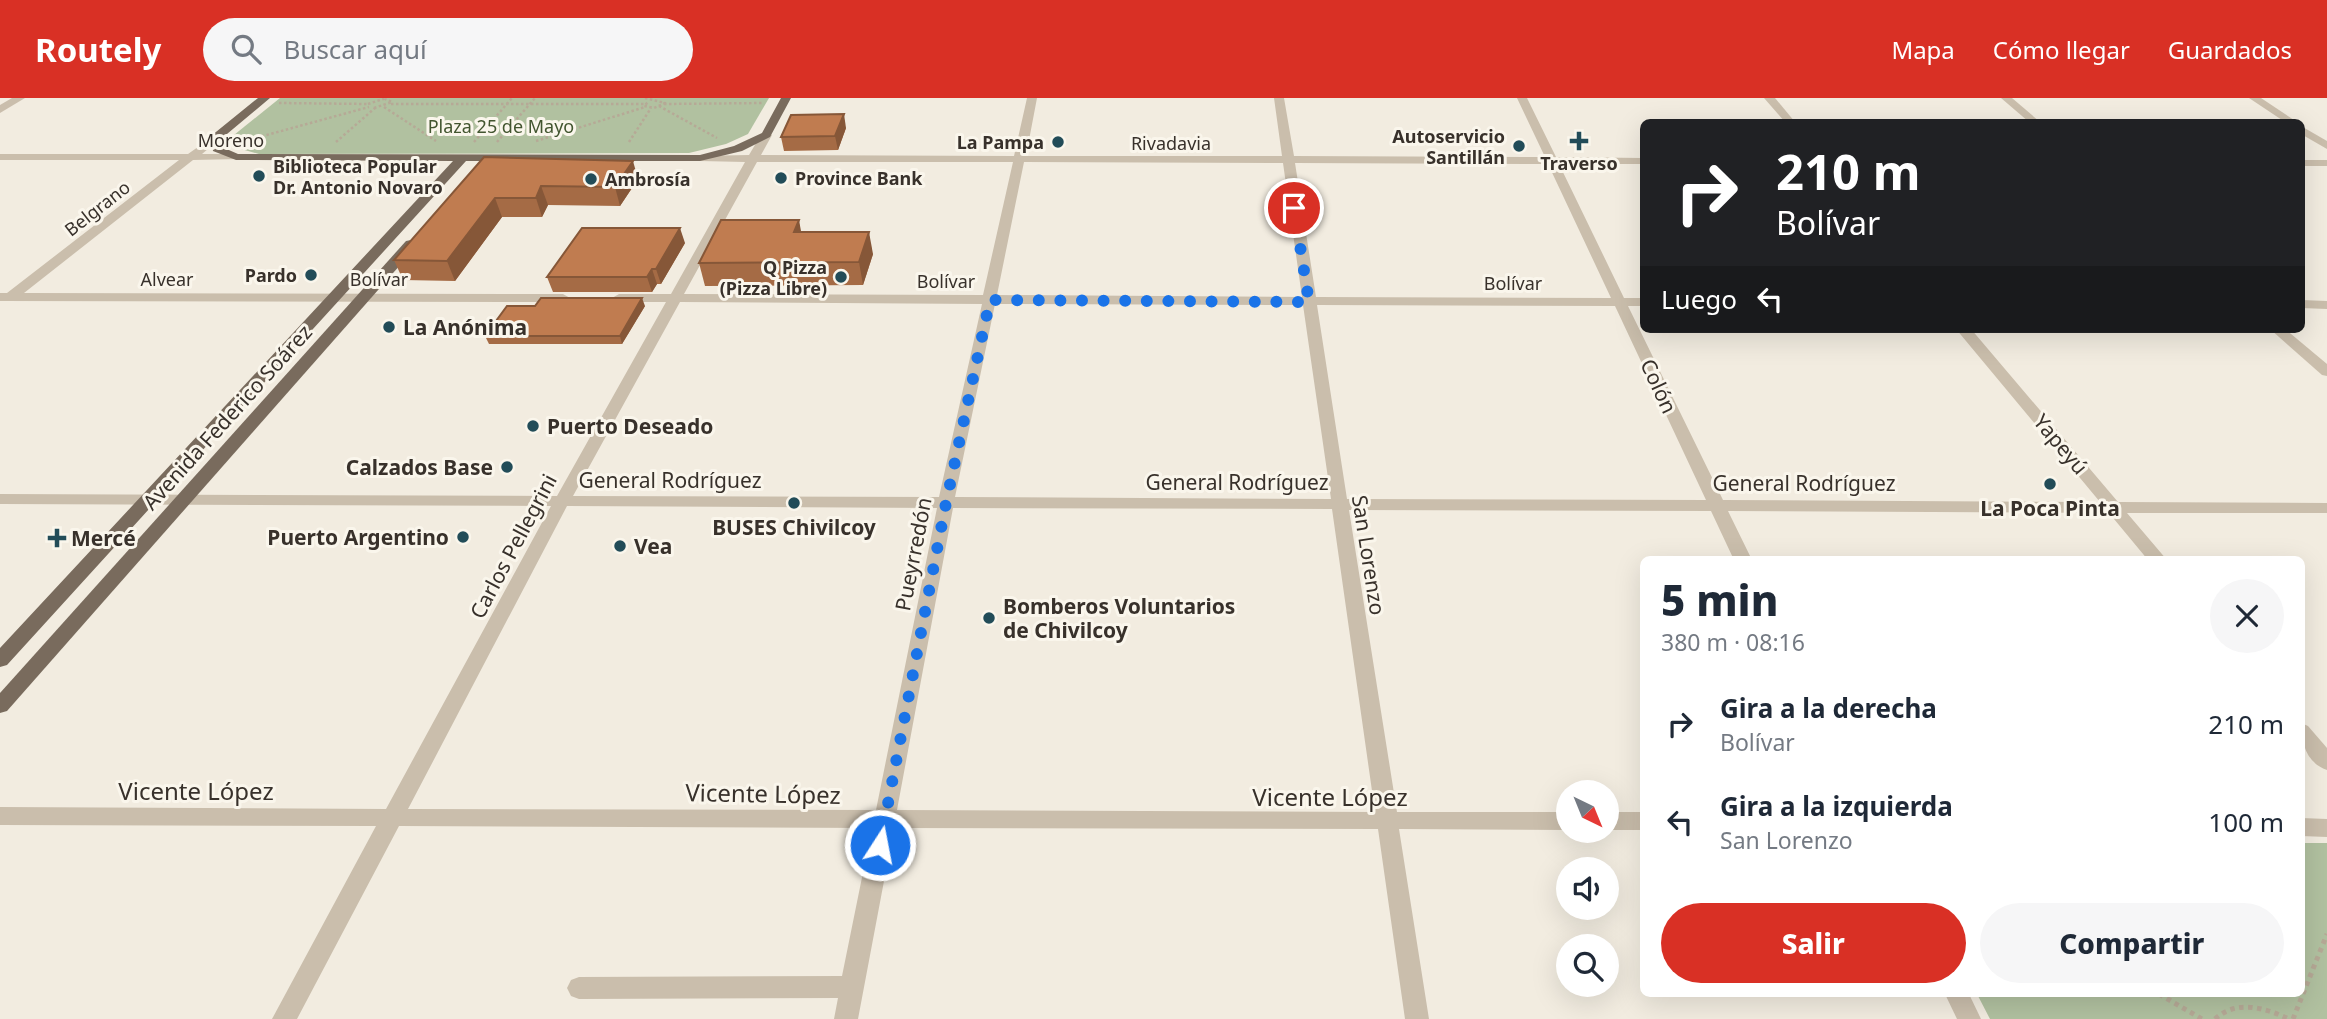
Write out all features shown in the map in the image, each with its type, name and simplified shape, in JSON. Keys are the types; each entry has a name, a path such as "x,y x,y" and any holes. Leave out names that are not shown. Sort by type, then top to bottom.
{"main road":[{"name":"Carlos Pellegrini","path":"766,135 786,98"},
{"name":"Belgrano","path":"215,138 270,101"},
{"name":"Rivadavia","path":"465,154 486,159 700,158 738,149 766,135"},
{"path":"215,138 217,149 236,158"},
{"name":"Moreno","path":"236,158 465,154"},
{"name":"Avenida Federico Soárez","path":"0,660 465,154"},
{"name":"Avenida Federico Soárez","path":"0,706 416,238"}],"street":[{"path":"0,110 20,98"},
{"name":"Pueyrredón","path":"846,1019 946,503 1032,98"},
{"name":"San Lorenzo","path":"1279,98 1337,505 1417,1019"},
{"name":"Colón","path":"1522,98 1741,556"},
{"path":"1769,98 1787,119"},
{"path":"2006,98 2031,119"},
{"path":"2254,98 2286,119"},
{"path":"2305,132 2327,146"},
{"name":"Carlos Pellegrini","path":"284,1019 561,503 766,135"},
{"name":"Belgrano","path":"4,300 215,138"},
{"name":"Moreno","path":"0,157 236,158"},
{"name":"Rivadavia","path":"700,158 1640,161"},
{"path":"2305,163 2327,163"},
{"name":"Bolívar","path":"333,298 581,298"},
{"name":"Alvear","path":"4,300 333,298"},
{"name":"Bolívar","path":"608,298 1640,302"},
{"path":"2305,304 2327,304"},
{"name":"Yapeyú","path":"1967,333 2155,556"},
{"path":"2282,333 2327,372"},
{"name":"General Rodríguez","path":"0,499 2327,509"},
{"path":"2305,737 2327,762"},
{"name":"Vicente López","path":"0,816 1388,823 1556,821"},
{"path":"1619,821 1640,821"},
{"path":"2305,827 2327,828"},
{"path":"579,988 852,987"},
{"path":"1958,997 1969,1019"}],"path":[{"path":"270,101 369,105 375,108 384,107 400,98"},
{"path":"465,154 512,98"},
{"path":"486,159 535,98"},
{"path":"645,98 649,101"},
{"path":"251,140 369,105 374,99 391,102 645,105 652,108 659,107 673,98"},
{"path":"533,142 658,99 664,102 764,103"},
{"path":"384,107 438,142"},
{"path":"659,107 724,143"},
{"path":"328,149 375,108"},
{"path":"623,150 652,108"},
{"path":"2305,986 2327,934"},
{"path":"2165,997 2202,1019"},
{"path":"2215,1019 2227,1009 2241,1007 2257,1008 2291,1019 2300,997"}],"green space":[{"name":"Plaza 25 de Mayo","path":"280,98 769,98 748,134 726,144 689,153 259,154 234,147 234,135"},
{"path":"2305,843 2327,843 2327,1019 1990,1019 1979,997 2305,997"}],"building":[{"path":"844,114 835,136 781,137 791,115"},
{"path":"484,157 633,161 615,187 541,186 536,198 495,198 447,261 394,260"},
{"path":"721,220 799,220 794,232 869,232 859,262 699,263"},
{"path":"582,228 680,228 656,269 652,269 647,277 547,277"},
{"path":"541,298 642,298 620,336 485,336 507,306 535,306"}],"place":[{"name":"Traverso","path":"1579,141"},
{"name":"La Pampa","path":"1058,142"},
{"name":"Autoservicio Santillán","path":"1519,146"},
{"name":"Biblioteca Popular Dr. Antonio Novaro","path":"259,176"},
{"name":"Province Bank","path":"781,178"},
{"name":"Ambrosía","path":"591,179"},
{"name":"Pardo","path":"311,275"},
{"name":"Q Pizza (Pizza Libre)","path":"841,277"},
{"name":"La Anónima","path":"389,327"},
{"name":"Puerto Deseado","path":"533,426"},
{"name":"Calzados Base","path":"507,467"},
{"name":"La Poca Pinta","path":"2050,484"},
{"name":"BUSES Chivilcoy","path":"794,503"},
{"name":"Puerto Argentino","path":"463,537"},
{"name":"Mercé","path":"57,538"},
{"name":"Vea","path":"620,546"},
{"name":"Bomberos Voluntarios de Chivilcoy","path":"989,618"}],"route":[{"path":"880,845 946,503 990,300 1309,302 1294,208"}]}
